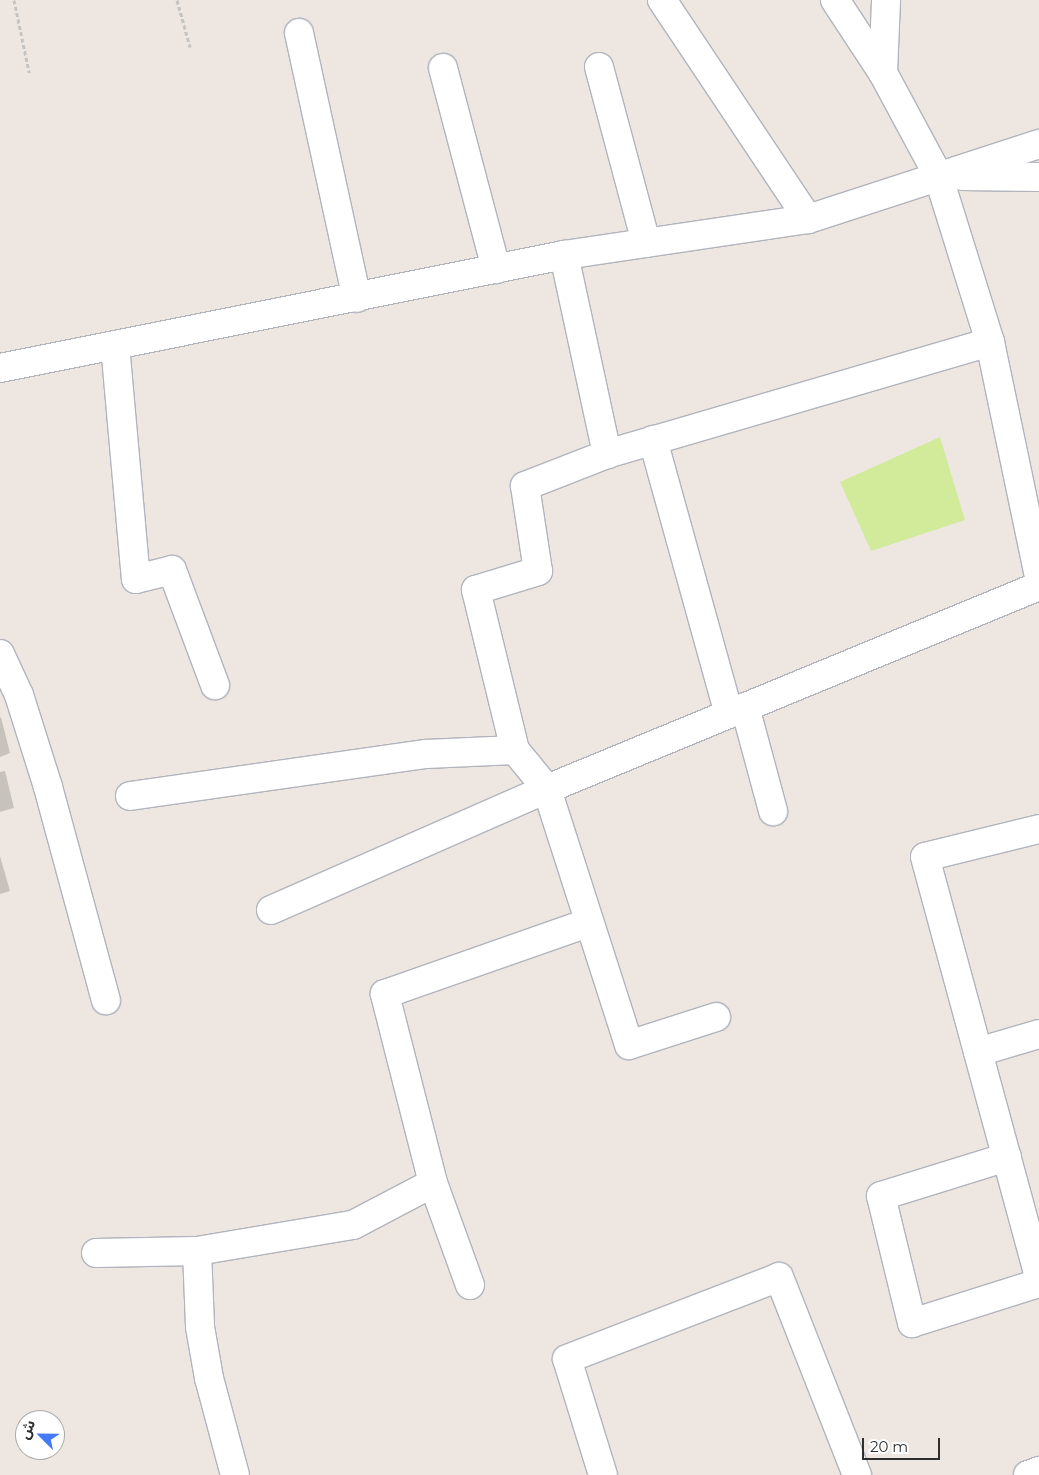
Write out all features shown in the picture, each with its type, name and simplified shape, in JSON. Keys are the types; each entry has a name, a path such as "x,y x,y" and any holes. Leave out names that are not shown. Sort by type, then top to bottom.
{"street":[{"path":"662,0 808,220"},
{"path":"835,0 883,73 938,175 990,342 1039,577"},
{"path":"883,73 888,1"},
{"path":"299,33 357,298"},
{"path":"599,67 646,243"},
{"path":"443,68 496,269"},
{"path":"0,368 357,298 564,254 808,220 938,175 1039,144"},
{"path":"938,175 1039,177"},
{"path":"564,254 607,454"},
{"path":"716,1017 629,1045 588,923 547,789 515,750 476,590 538,571 525,486 607,454 990,342"},
{"path":"115,346 136,578 172,570 215,685"},
{"path":"653,440 737,711 773,810"},
{"path":"271,910 547,789 1039,586"},
{"path":"0,654 19,695 48,787 106,1000"},
{"path":"130,796 426,754 515,750"},
{"path":"1039,829 925,857 1039,1277"},
{"path":"470,1286 433,1183 385,994 588,923"},
{"path":"978,1052 1039,1034"},
{"path":"1007,1157 881,1196 912,1323 1039,1283"},
{"path":"96,1253 197,1250 353,1225 433,1183"},
{"path":"197,1250 200,1327 208,1378 234,1475"},
{"path":"603,1475 567,1359 779,1277 857,1475"},
{"path":"1028,1475 1039,1471"}],"path":[{"path":"14,0 29,72"},
{"path":"177,0 190,47"}],"green space":[{"path":"940,437 965,520 871,551 840,482"}],"building":[{"path":"0,718 10,753 0,757"},
{"path":"5,771 14,808 0,812 0,772"},
{"path":"0,856 10,891 0,894"}]}
